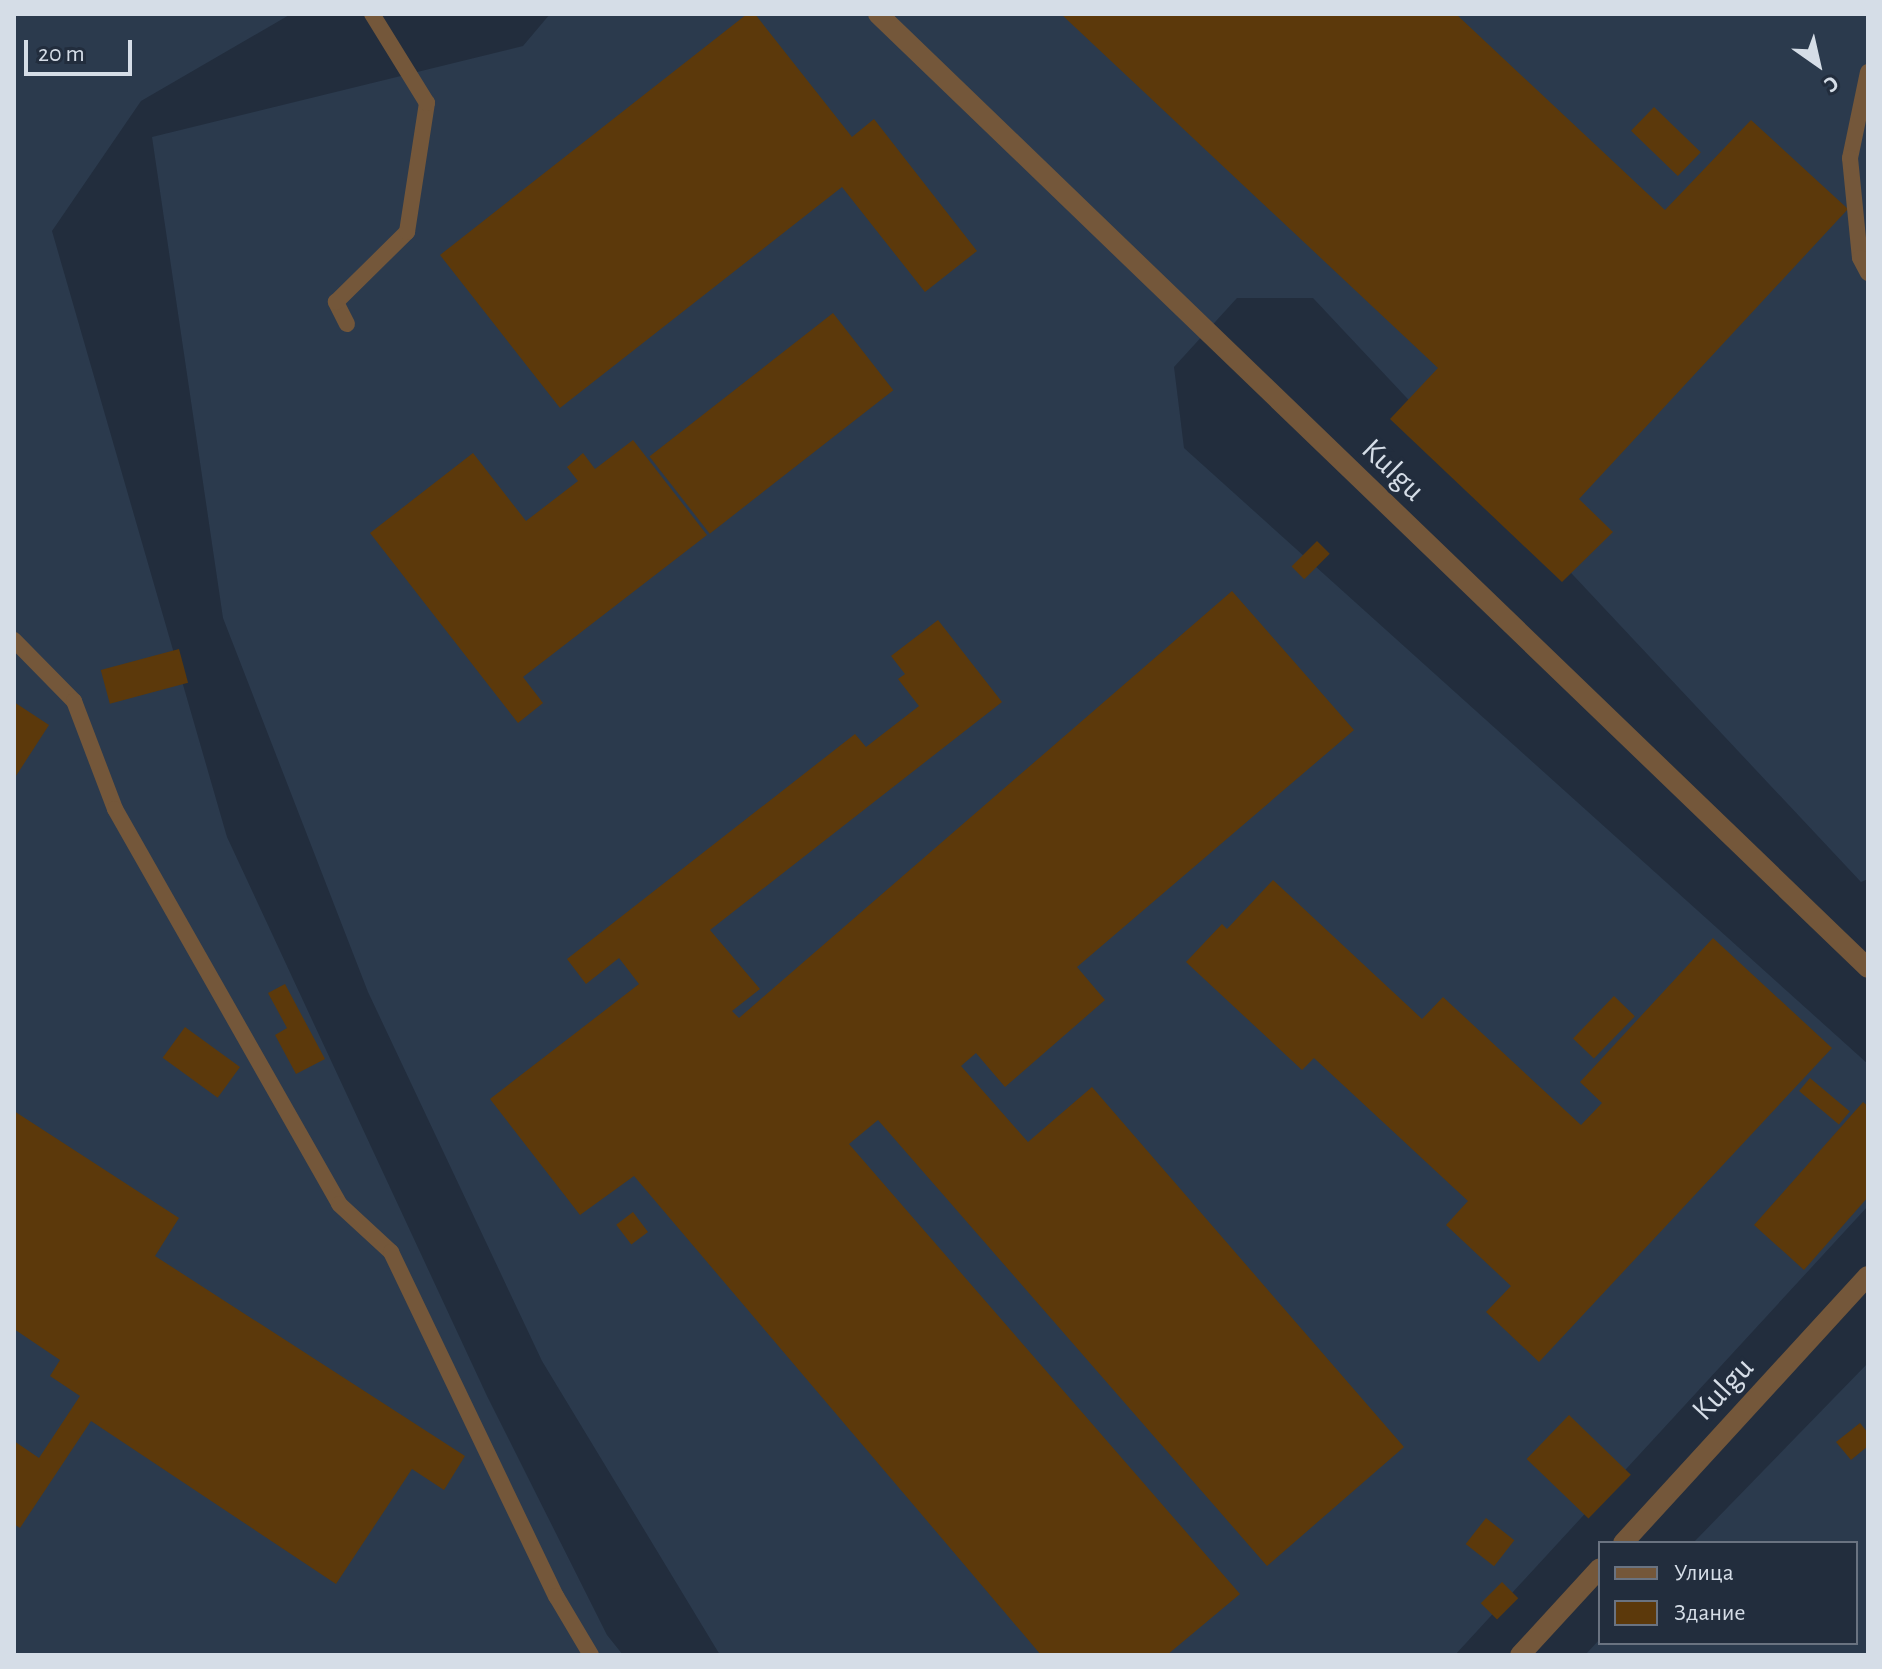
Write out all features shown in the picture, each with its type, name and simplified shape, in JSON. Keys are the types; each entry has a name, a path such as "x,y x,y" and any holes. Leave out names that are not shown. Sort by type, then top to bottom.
{"street":[{"name":"Kulgu","path":"878,14 1868,968"},
{"name":"Kulgu","path":"1625,1541 1868,1276"},
{"path":"1520,1655 1598,1570"}],"lane":[{"path":"347,324 336,302 407,232 427,103 372,14"},
{"path":"1868,72 1850,158 1860,258 1868,273"},
{"path":"14,640 74,701 115,809 339,1204 391,1252 556,1596 591,1655"}],"shaded area":[{"path":"14,14 291,14 141,101 52,231 227,837 487,1396 607,1635 623,1655 14,1655"},
{"path":"550,14 1868,14 1868,879 1861,882 1313,298 1237,298 1174,367 1184,448 1868,1064 1868,1206 1455,1655 720,1655 542,1361 368,992 223,618 152,137 523,46"},
{"path":"1868,1363 1868,1655 1585,1655 1598,1641 1598,1645 1858,1645 1858,1541 1695,1541"}],"building":[{"path":"747,14 755,14 852,137 874,119 977,251 925,292 842,187 560,408 440,255"},
{"path":"1061,14 1456,14 1665,210 1751,120 1848,209 1579,499 1613,532 1562,582 1390,419 1438,368"},
{"path":"1654,107 1701,152 1678,176 1631,131"},
{"path":"833,313 893,390 710,534 649,456"},
{"path":"633,440 707,535 523,677 543,703 518,723 370,533 473,453 526,521 578,481 567,467 583,453 595,469"},
{"path":"1317,541 1330,554 1304,579 1292,566"},
{"path":"1232,591 1354,730 1077,967 1105,1000 1005,1087 976,1053 961,1066 1028,1142 1092,1087 1404,1447 1267,1566 878,1120 849,1144 1240,1594 1167,1655 1041,1655 634,1176 580,1215 490,1099 639,984 619,958 586,984 567,959 855,734 866,747 919,706 898,679 905,674 891,656 938,620 1002,702 710,930 760,989 732,1011 739,1018"},
{"path":"179,649 188,683 110,704 101,670"},
{"path":"14,702 49,725 14,779"},
{"path":"1273,880 1422,1019 1443,997 1581,1125 1602,1103 1580,1082 1713,938 1832,1048 1539,1362 1486,1312 1511,1286 1446,1225 1468,1201 1314,1058 1302,1070 1186,962 1222,924 1227,929"},
{"path":"285,984 325,1059 296,1074 275,1035 287,1028 268,993"},
{"path":"1614,996 1635,1016 1594,1059 1573,1038"},
{"path":"185,1027 240,1067 218,1098 163,1058"},
{"path":"1810,1078 1850,1111 1839,1124 1799,1091"},
{"path":"1863,1102 1868,1106 1868,1197 1804,1270 1754,1225"},
{"path":"14,1111 179,1218 155,1256 465,1456 444,1490 412,1469 336,1584 91,1421 20,1528 14,1524 14,1441 39,1458 80,1396 50,1376 60,1360 14,1329"},
{"path":"633,1212 648,1232 631,1245 616,1225"},
{"path":"1569,1415 1631,1475 1588,1519 1527,1459"},
{"path":"1860,1423 1868,1433 1868,1446 1851,1460 1836,1442"},
{"path":"1486,1518 1514,1540 1494,1566 1466,1544"},
{"path":"1502,1582 1518,1598 1497,1619 1481,1603"}]}
